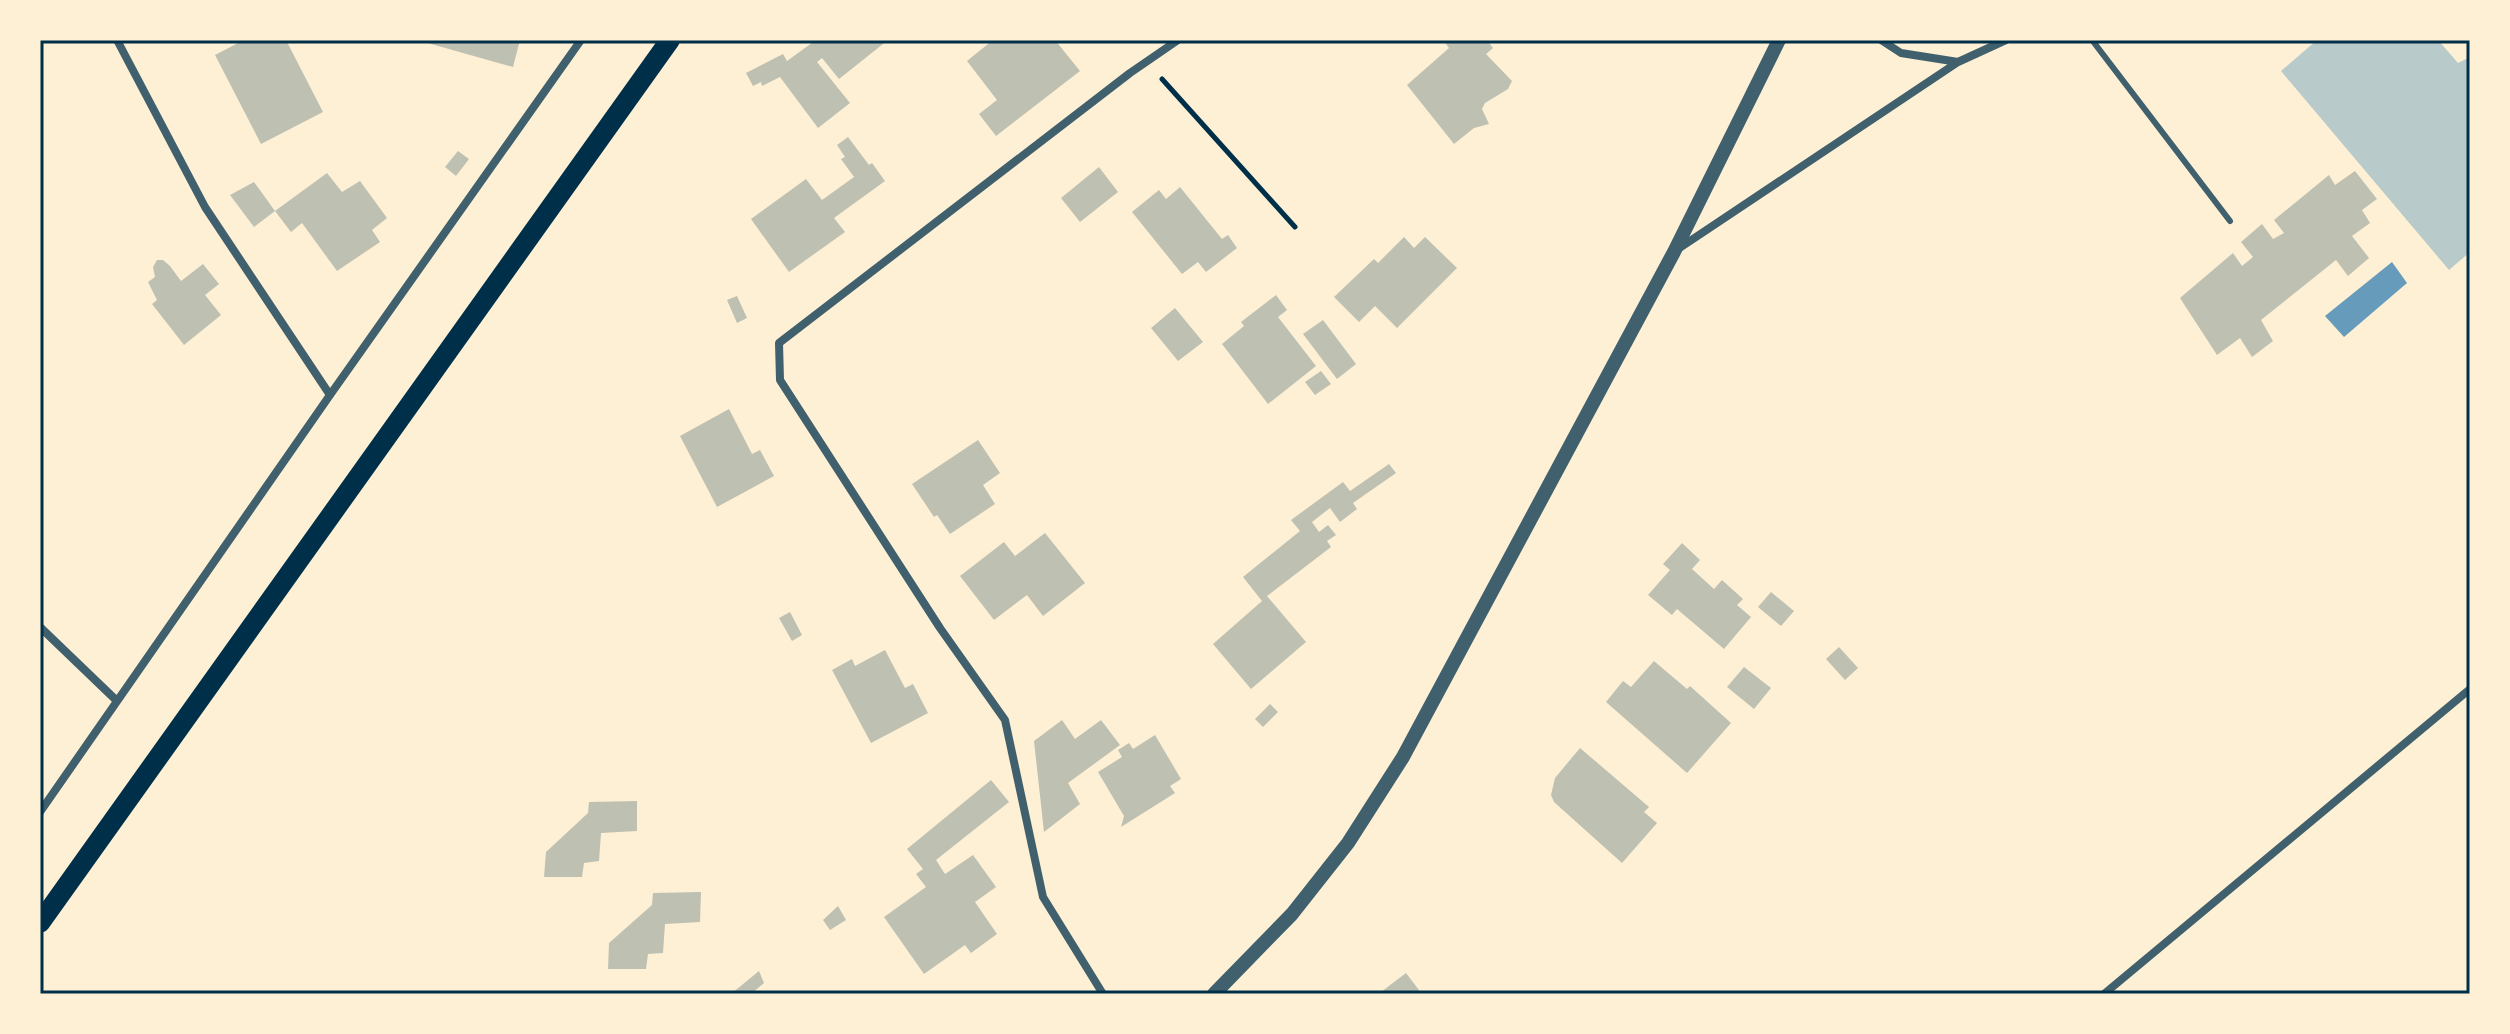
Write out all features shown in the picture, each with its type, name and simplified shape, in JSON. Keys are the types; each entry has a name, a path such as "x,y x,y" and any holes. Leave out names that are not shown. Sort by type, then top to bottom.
{"main road":[{"path":"40,923 670,40"}],"street":[{"path":"117,40 205,207 330,395"},
{"path":"40,812 581,40"},
{"path":"1103,994 1043,897 1005,720 940,628 780,380 779,343 1178,40"},
{"path":"1214,994 1302,902 1348,843 1403,757 1674,252 1779,40"},
{"path":"1881,40 1901,53 1958,62"},
{"path":"1674,252 1958,62 2006,40"},
{"path":"40,627 117,701"},
{"path":"2104,994 2470,689"}],"lane":[{"path":"2092,40 2230,221"}],"path":[{"path":"1147,62 1295,227"}],"shaded area":[{"path":"2317,40 2438,40 2458,63 2470,57 2470,252 2449,270 2281,71"}],"water":[{"path":"2392,262 2407,283 2344,337 2325,316"}],"building":[{"path":"244,40 286,40 323,112 261,144 215,55"},
{"path":"425,40 520,40 513,67"},
{"path":"816,40 888,40 839,79 822,58 817,62 850,103 818,128 780,77 762,86 761,82 753,86 746,73 783,54 787,61"},
{"path":"993,40 1055,40 1080,71 996,136 979,114 997,100 967,61"},
{"path":"1443,40 1487,40 1493,48 1486,54 1512,81 1508,89 1485,103 1482,109 1489,124 1474,128 1454,144 1407,85 1449,48"},
{"path":"848,137 885,181 834,218 845,232 789,272 751,219 806,179 822,200 854,177 841,159 845,157 837,145"},
{"path":"458,151 469,159 456,176 445,167"},
{"path":"1099,167 1118,192 1080,222 1061,198"},
{"path":"2355,171 2377,199 2362,210 2370,223 2352,236 2369,258 2348,276 2336,260 2261,320 2273,341 2252,357 2240,338 2217,355 2180,298 2233,253 2242,266 2253,257 2241,242 2262,224 2273,239 2284,233 2274,220 2329,175 2335,185"},
{"path":"327,173 342,192 360,181 387,218 372,230 380,242 337,271 302,223 291,232 275,211"},
{"path":"254,182 275,211 254,227 230,195"},
{"path":"1180,187 1222,239 1228,235 1237,248 1206,272 1198,262 1182,274 1132,212 1159,190 1166,199"},
{"path":"1404,237 1414,248 1425,237 1457,268 1397,328 1375,306 1359,322 1334,297 1374,259 1378,263"},
{"path":"157,260 163,260 170,266 181,281 203,264 219,284 205,295 221,315 184,345 152,304 157,300 148,282 155,277 153,267"},
{"path":"1276,295 1287,310 1278,317 1316,366 1268,404 1222,344 1244,326 1241,322"},
{"path":"737,296 747,318 737,323 727,300"},
{"path":"1175,308 1203,342 1178,361 1151,328"},
{"path":"1323,320 1356,364 1337,379 1303,334"},
{"path":"1321,371 1331,384 1315,395 1305,382"},
{"path":"729,409 752,454 760,450 774,476 717,507 680,436"},
{"path":"978,440 1000,473 983,485 995,504 950,534 937,515 934,517 912,484"},
{"path":"1389,464 1396,473 1353,503 1357,509 1340,522 1330,508 1312,522 1319,532 1328,525 1336,535 1327,541 1331,547 1267,596 1306,642 1251,689 1213,644 1262,601 1243,577 1300,531 1291,520 1343,482 1350,491"},
{"path":"1045,533 1085,583 1043,616 1027,595 994,620 960,576 1004,542 1015,556"},
{"path":"1682,543 1700,560 1692,569 1714,589 1722,580 1743,599 1737,605 1751,617 1724,649 1677,609 1672,615 1648,595 1670,570 1663,564"},
{"path":"1771,592 1794,611 1781,626 1758,607"},
{"path":"790,612 802,635 792,641 779,618"},
{"path":"1839,647 1858,668 1845,680 1826,659"},
{"path":"885,650 905,688 913,684 928,713 871,743 832,670 852,659 855,666"},
{"path":"1654,661 1687,689 1690,686 1731,723 1687,773 1606,702 1623,681 1631,687"},
{"path":"1744,667 1771,688 1754,709 1727,687"},
{"path":"1270,704 1278,712 1263,727 1255,719"},
{"path":"1062,720 1075,739 1101,720 1120,745 1068,783 1080,804 1044,832 1034,741"},
{"path":"1155,735 1181,779 1170,786 1175,793 1121,827 1124,816 1098,772 1122,757 1118,750 1129,743 1133,749"},
{"path":"1580,748 1649,807 1644,812 1657,823 1622,863 1554,802 1551,795 1555,778"},
{"path":"991,780 1009,802 936,860 945,874 973,855 996,887 975,902 997,934 971,953 965,945 924,974 884,917 926,887 916,874 923,869 907,849"},
{"path":"637,801 637,831 601,833 599,861 584,863 582,877 544,877 546,852 588,813 589,802"},
{"path":"701,892 700,922 665,924 663,953 648,954 646,969 608,969 609,943 652,905 653,893"},
{"path":"838,906 846,920 830,930 823,920"},
{"path":"759,971 764,983 751,994 731,994"},
{"path":"1406,973 1422,994 1382,994 1381,992"}]}
